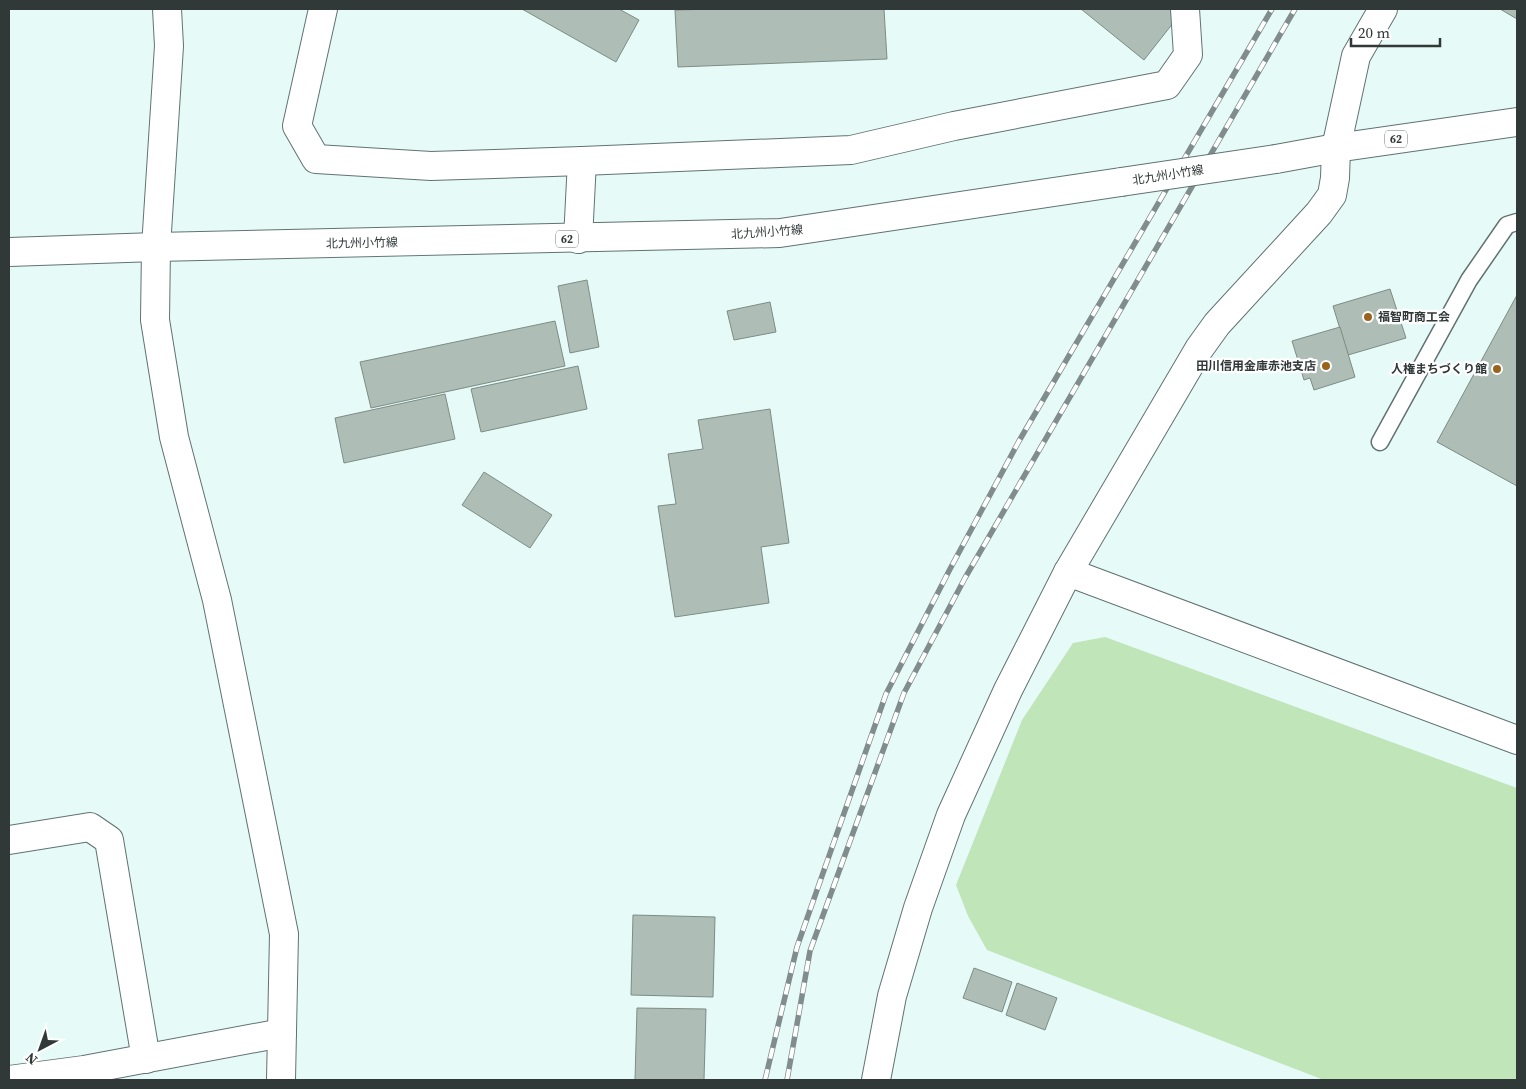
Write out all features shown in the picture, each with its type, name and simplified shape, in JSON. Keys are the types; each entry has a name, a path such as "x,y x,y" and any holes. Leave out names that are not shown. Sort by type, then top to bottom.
{"street":[{"path":"167,9 169,46 156,247 155,320 174,437 217,600 284,934 281,1080"},
{"path":"323,9 296,126 316,158 431,166 851,150 954,126 1167,85 1188,55 1185,9"},
{"path":"876,1080 892,996 918,908 951,815 1008,690 1068,572 1199,349 1217,324 1326,204 1332,195 1335,178 1336,148 1356,56 1383,9"},
{"name":"北九州小竹線","path":"9,252 780,233 1517,122"},
{"path":"578,239 582,161"},
{"path":"1068,572 1517,740"},
{"path":"9,840 90,827 109,840 146,1059"},
{"path":"9,1080 85,1075 146,1059 282,1033"}],"lane":[{"path":"1380,442 1469,280 1507,225 1517,222"}],"green space":[{"path":"1105,637 1517,788 1517,1080 1324,1080 987,950 968,916 956,885 1022,720 1073,643"}],"building":[{"path":"522,9 619,9 639,20 616,62"},
{"path":"884,9 887,59 678,67 675,10"},
{"path":"1081,9 1176,9 1181,13 1144,60"},
{"path":"1500,9 1517,9 1517,19"},
{"path":"587,280 599,347 570,353 558,286"},
{"name":"福智町商工会","path":"1390,289 1406,338 1348,355 1333,306"},
{"name":"人権まちづくり館","path":"1517,295 1517,486 1437,442"},
{"path":"770,302 776,332 734,340 727,311"},
{"path":"555,321 565,366 371,408 360,362"},
{"name":"田川信用金庫赤池支店","path":"1340,327 1355,377 1314,390 1310,378 1304,380 1292,341"},
{"path":"578,366 587,409 481,432 471,389"},
{"path":"445,394 455,439 344,463 335,418"},
{"path":"770,409 789,543 761,547 769,603 675,617 658,506 676,504 668,454 703,449 698,420"},
{"path":"484,472 552,515 530,548 462,505"},
{"path":"633,915 715,917 713,997 631,995"},
{"path":"974,968 1012,982 1002,1012 963,998"},
{"path":"1017,983 1057,998 1045,1030 1006,1015"},
{"path":"637,1008 706,1009 704,1080 635,1080"}],"railway":[{"path":"765,1080 797,947 886,694 950,569 1019,441 1272,9"},
{"path":"787,1080 810,951 904,693 965,578 1295,9"}],"place":[{"name":"福智町商工会","path":"1368,317"},
{"name":"田川信用金庫赤池支店","path":"1326,366"},
{"name":"人権まちづくり館","path":"1497,369"}]}
